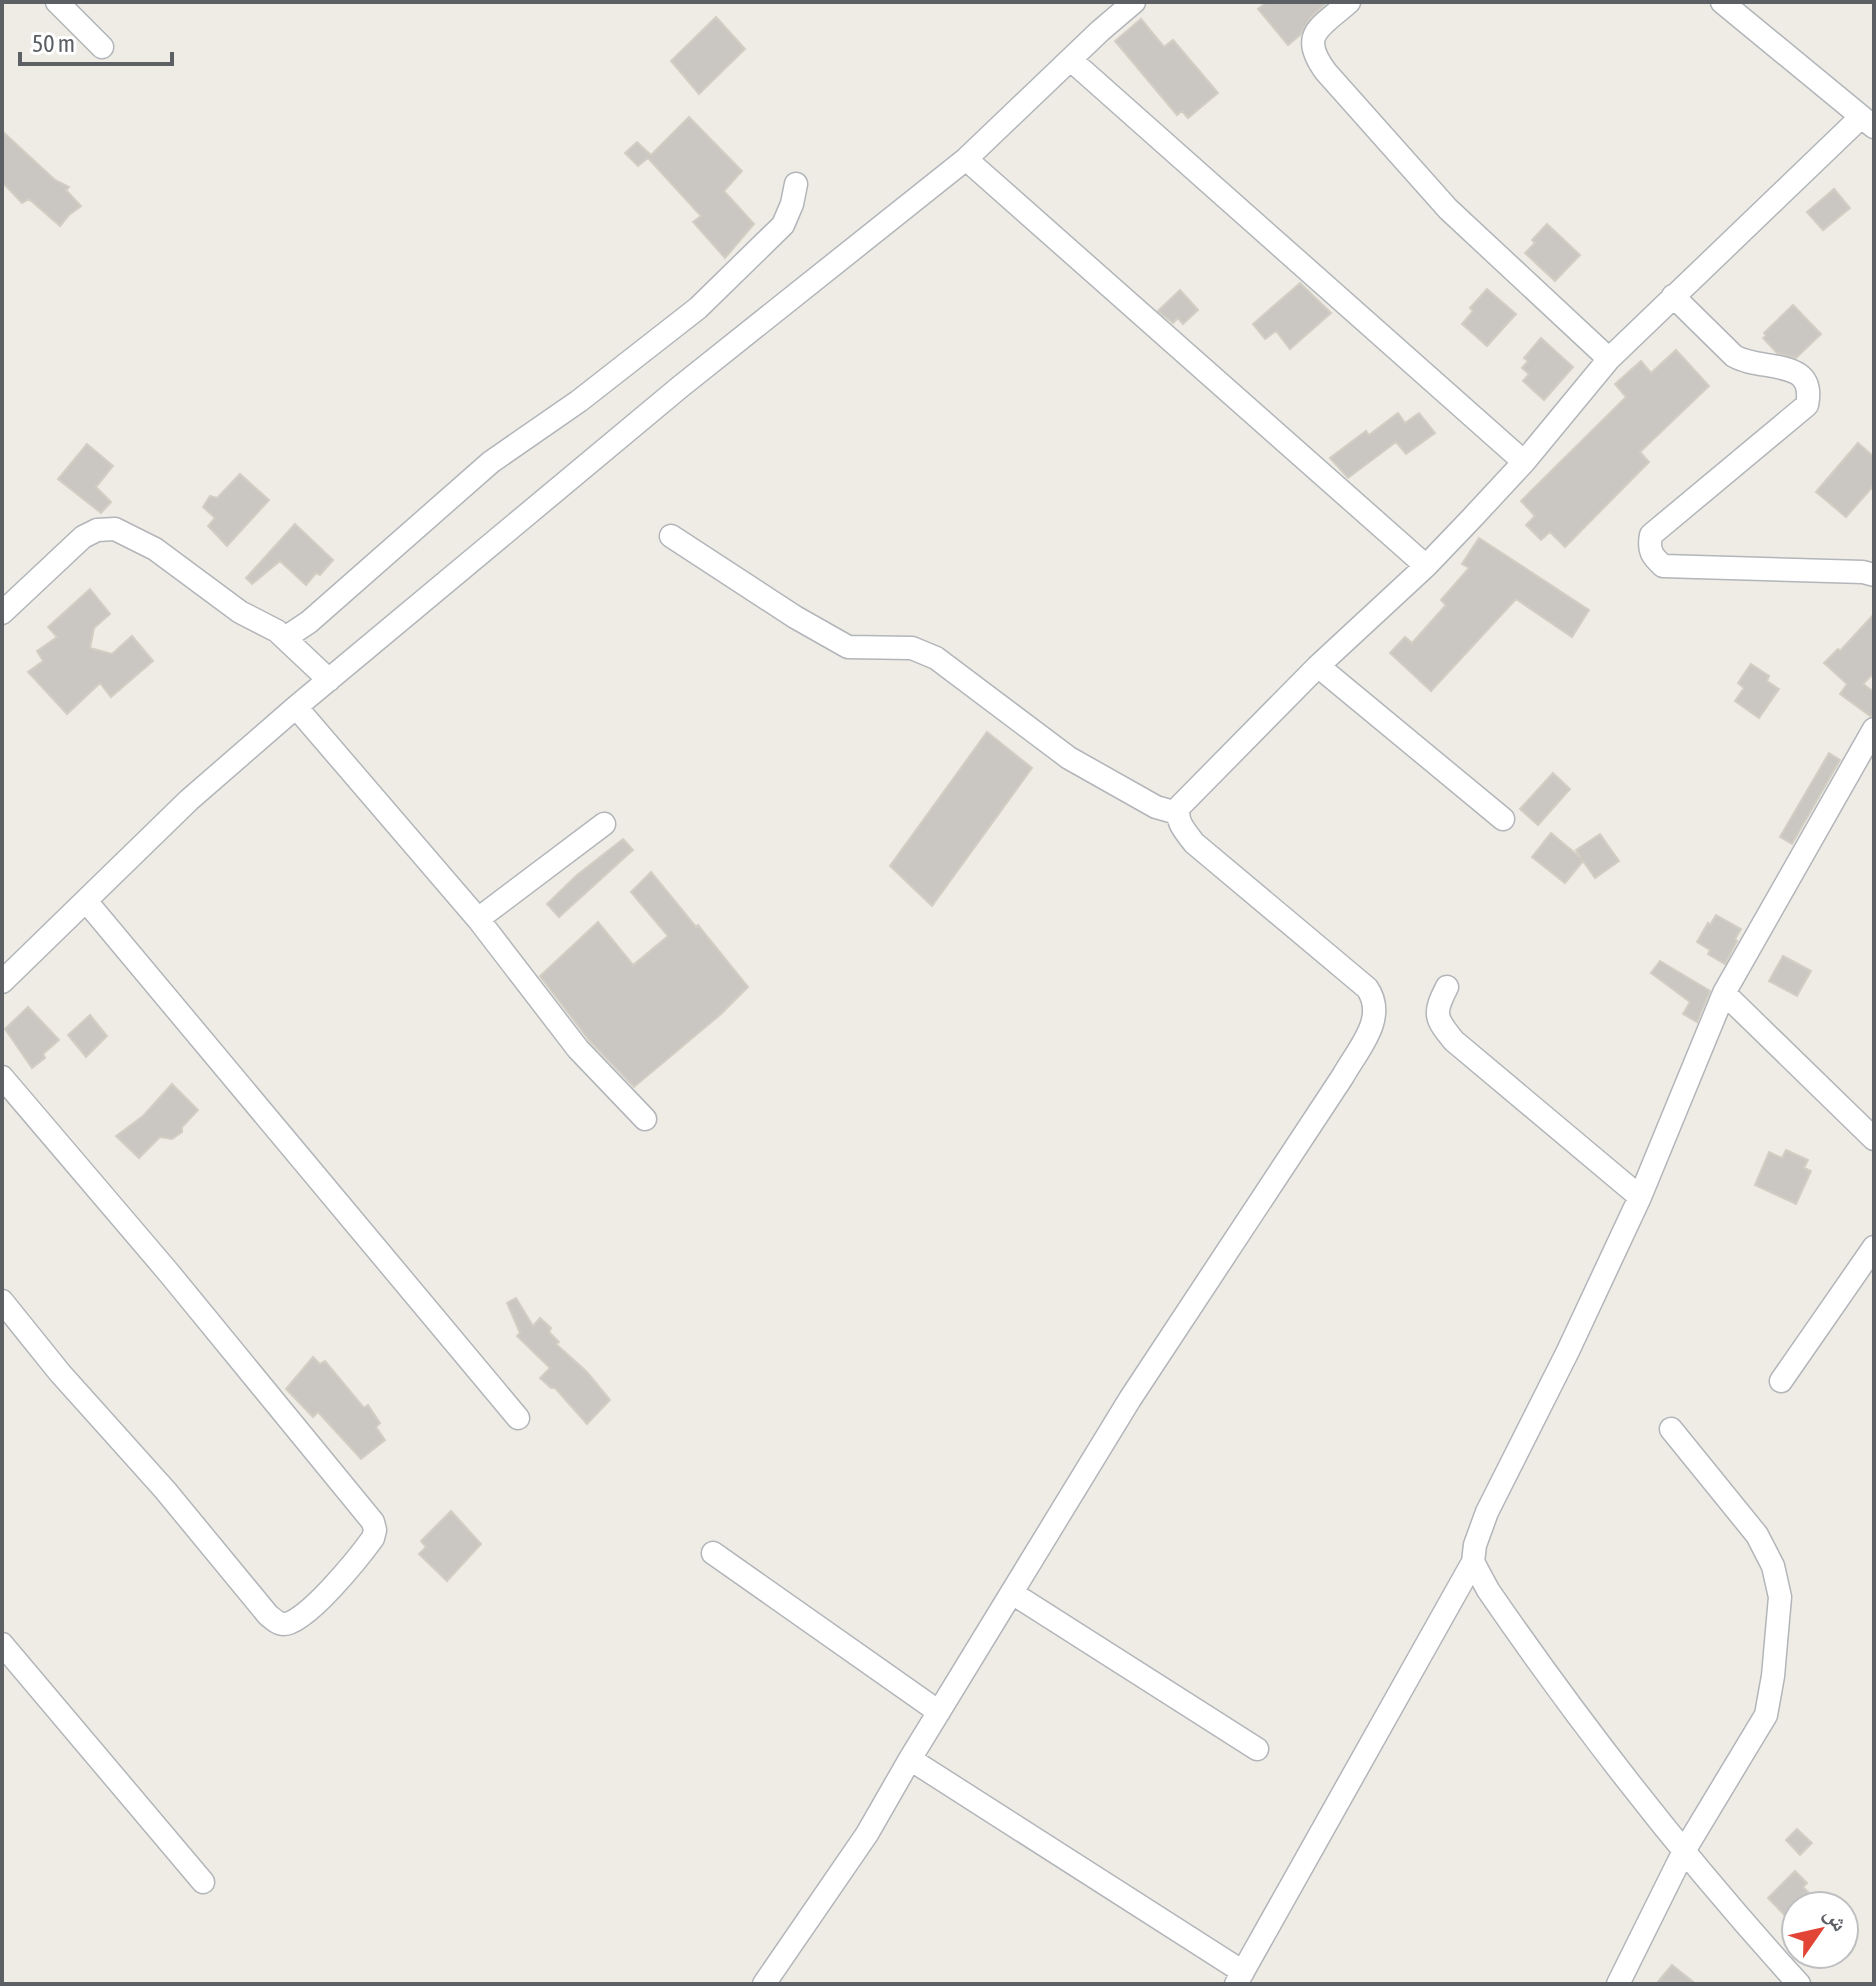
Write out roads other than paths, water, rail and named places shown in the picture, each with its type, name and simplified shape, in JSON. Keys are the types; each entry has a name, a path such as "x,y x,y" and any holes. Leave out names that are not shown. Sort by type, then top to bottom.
{"street":[{"path":"57,2 102,47"},
{"path":"2,982 189,800 296,707 680,387 966,159 1134,2"},
{"path":"1349,2 1314,36 1312,45 1315,56 1326,72 1448,209 1609,359"},
{"path":"764,1984 867,1834 1130,1399 1343,1076 1375,1021 1374,998 1367,988 1194,843 1181,827 1177,813 1184,800 1318,666 1426,566 1524,462 1609,359 1673,296 1868,122 1722,2"},
{"path":"1071,60 1524,462"},
{"path":"966,159 1426,566"},
{"path":"285,638 324,609 491,462 590,393 698,308 783,225 796,184"},
{"path":"1673,296 1734,356 1743,361 1792,370 1802,376 1810,390 1807,405 1651,535 1651,555 1663,566 1863,572 1874,575"},
{"path":"2,613 83,537 97,530 115,529 155,549 217,596 285,638 329,680"},
{"path":"671,536 795,617 848,647 912,648 936,658 1069,758 1156,807 1177,813"},
{"path":"1318,666 1503,819"},
{"path":"296,707 478,919 578,1049 645,1119"},
{"path":"910,1759 1240,1978 1473,1562 1475,1545 1487,1512 1568,1351 1640,1197 1724,993 1874,729"},
{"path":"478,919 604,824"},
{"path":"86,901 518,1418"},
{"path":"1447,987 1437,1006 1437,1017 1454,1041 1640,1197"},
{"path":"1724,993 1874,1139"},
{"path":"2,1077 373,1522 373,1538 310,1609 290,1623 277,1622 60,1373 2,1301"},
{"path":"1781,1381 1874,1247"},
{"path":"1618,1984 1684,1851 1766,1715 1773,1676 1780,1597 1773,1566 1757,1535 1671,1429"},
{"path":"713,1553 939,1712"},
{"path":"1473,1562 1488,1590 1603,1752 1799,1984"},
{"path":"1012,1593 1257,1749"},
{"path":"2,1644 203,1882"}]}
